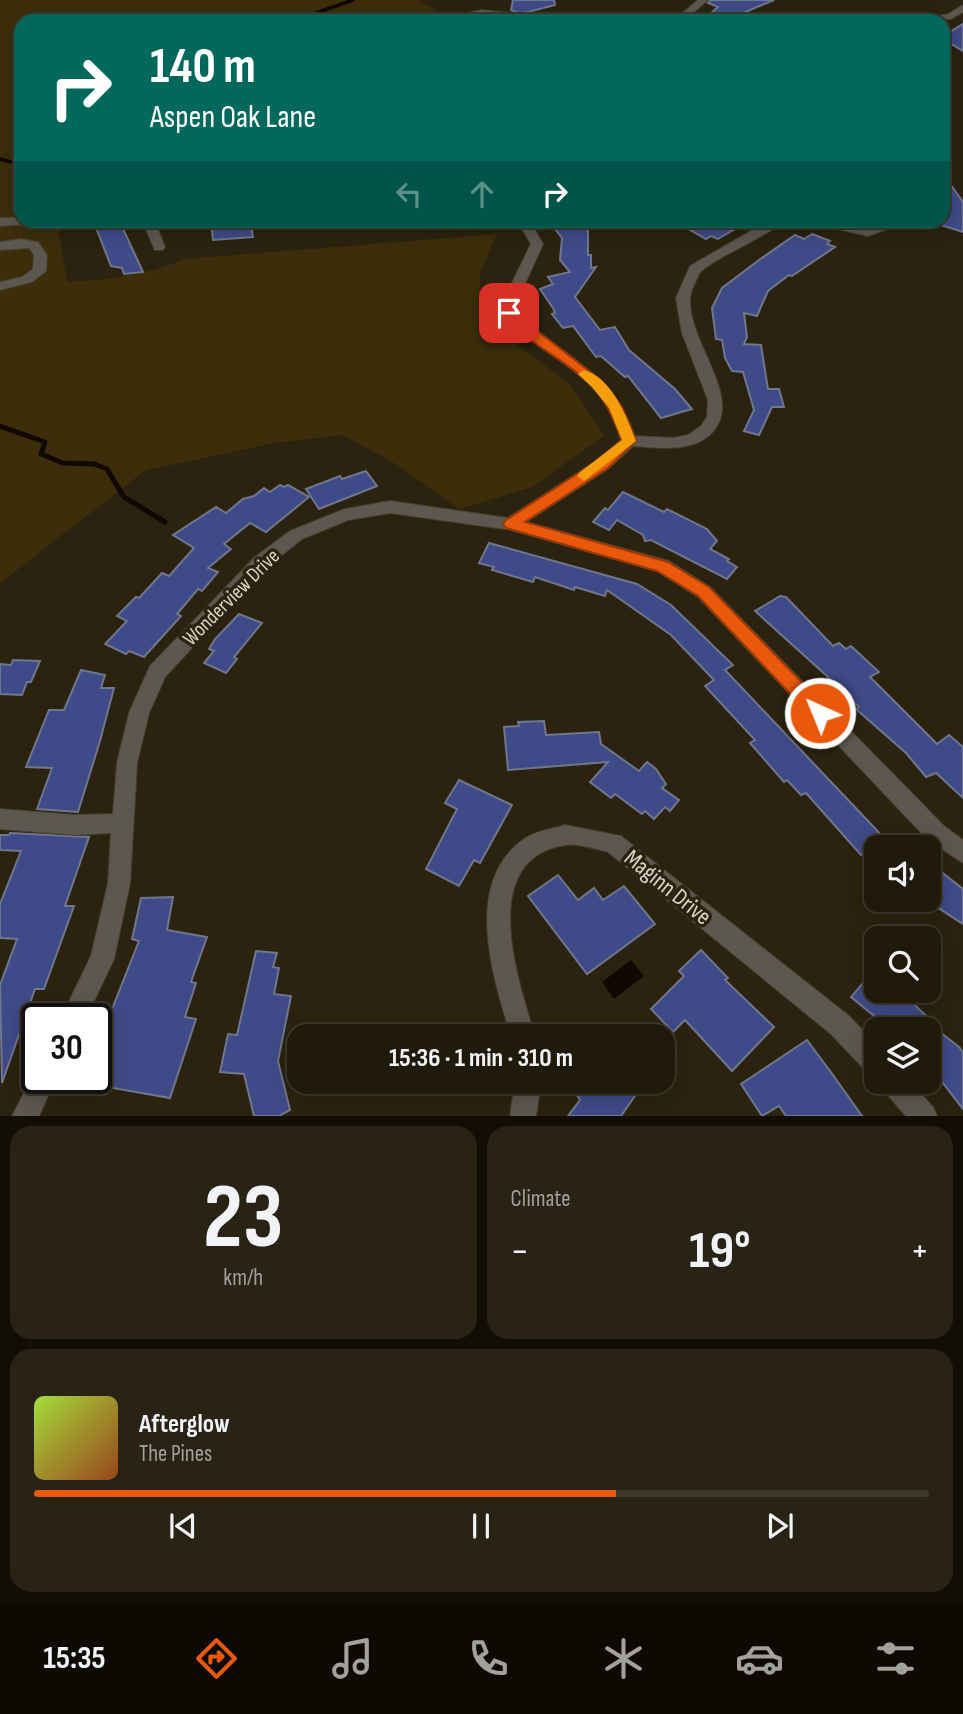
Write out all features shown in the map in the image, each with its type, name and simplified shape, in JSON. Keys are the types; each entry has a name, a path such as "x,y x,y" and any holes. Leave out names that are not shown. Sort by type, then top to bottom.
{"street":[{"path":"494,13 500,0"},
{"path":"686,14 704,0"},
{"path":"487,14 498,14"},
{"path":"151,228 159,247"},
{"path":"528,228 537,244 512,297 509,313 522,328 597,384 615,407 629,441"},
{"path":"511,524 602,465 629,441 673,443 693,439 707,430 715,417 716,400 689,333 683,298 695,269 766,228"},
{"path":"847,228 868,232 881,228"},
{"path":"0,246 21,243 34,245 42,256 37,274 27,281 0,286"},
{"name":"Wonderview Drive","path":"80,1003 102,959 119,883 127,763 139,713 157,672 261,562 296,535 345,515 390,507 511,524 663,566 704,592 936,834 963,853"},
{"path":"0,819 75,825 123,823"},
{"name":"Maginn Drive","path":"519,1024 511,999 503,954 498,918 499,895 505,875 536,843 567,835 613,844 840,1025 864,1050"},
{"path":"25,1115 35,1094"},
{"path":"523,1115 526,1094"},
{"path":"904,1094 924,1115"}],"shaded area":[{"path":"0,0 419,0 442,14 14,14 14,228 58,228 67,282 127,276 185,259 497,234 480,273 481,318 569,383 604,436 532,487 459,509 399,466 343,435 275,443 146,470 0,583"},
{"path":"631,960 644,976 614,999 602,982"}],"building":[{"path":"513,0 554,0 555,5 520,14 511,10"},
{"path":"711,0 774,0 741,14 710,14 718,7 708,3"},
{"path":"963,24 963,51 950,43 950,32"},
{"path":"950,184 963,202 963,232 950,228"},
{"path":"96,228 123,228 143,272 124,274 122,268 111,266"},
{"path":"212,228 251,228 253,237 213,240"},
{"path":"554,228 586,228 588,231 588,255 591,255 591,268 596,267 575,297 600,330 615,327 629,350 675,389 692,409 661,418 628,376 625,377 601,356 596,357 573,326 563,328 552,314 555,313 553,308 540,289 553,284 548,277 570,272 560,260 562,238"},
{"path":"687,228 737,228 718,239 711,236 706,239"},
{"path":"812,234 830,241 827,244 835,247 768,291 757,316 744,313 747,337 744,344 761,345 768,389 779,389 784,407 772,407 759,435 744,431 754,410 743,372 732,371 725,358 722,340 716,339 712,308 722,288 759,260 795,235 804,239"},
{"path":"366,471 377,486 319,509 306,489 340,476 342,479"},
{"path":"280,485 288,485 309,497 266,532 250,523 224,544 231,549 208,568 218,572 202,591 198,589 177,614 181,616 144,657 129,651 126,654 105,644 127,621 117,616 136,597 139,598 162,573 169,576 194,548 173,535 216,507 226,513 243,499 254,496 264,488 270,492"},
{"path":"623,492 664,512 667,509 707,529 717,541 710,549 729,559 727,561 737,567 727,579 651,540 645,541 643,535 617,520 609,530 593,522 605,508 608,510"},
{"path":"489,543 637,584 671,605 733,665 725,670 881,835 864,835 864,853 861,855 806,793 801,795 787,780 784,782 750,743 755,740 705,686 714,680 671,635 607,590 605,596 575,587 574,590 535,577 533,582 492,570 494,567 479,563"},
{"path":"780,596 786,597 833,646 839,643 846,649 851,646 879,672 870,677 937,744 949,735 963,747 963,798 936,773 926,777 906,753 856,709 859,707 755,611"},
{"path":"239,614 262,623 234,657 237,659 226,673 204,663 214,651 209,649 215,639"},
{"path":"13,660 40,661 22,695 0,694 0,664 11,665"},
{"path":"81,670 105,675 101,688 114,688 78,812 37,809 52,768 26,767 49,710 64,710"},
{"path":"544,721 546,735 599,732 601,744 639,771 647,762 656,769 666,784 662,788 679,800 670,811 665,807 654,819 645,811 642,814 615,794 611,798 590,782 608,762 508,770 504,727 519,726 518,722"},
{"path":"459,780 512,805 480,863 474,860 459,886 426,869 457,809 445,803"},
{"path":"0,835 89,837 65,906 74,906 44,989 35,989 30,1003 21,1003 21,1029 2,1083 0,985 17,939 0,938 0,904 21,851 0,850"},
{"path":"941,872 963,889 963,924 941,910"},
{"path":"558,875 578,900 594,888 603,900 624,886 655,924 587,974 528,896"},
{"path":"173,897 167,930 207,937 191,982 196,983 185,1017 196,1019 170,1098 112,1088 112,1009 139,941 132,939 141,898"},
{"path":"701,950 728,978 725,980 774,1027 732,1071 685,1020 675,1030 675,1024 665,1024 651,1009 684,976 679,971"},
{"path":"256,951 277,953 273,967 279,968 274,994 291,996 278,1061 290,1110 279,1116 254,1116 244,1074 220,1072 228,1034 237,1035"},
{"path":"862,984 864,1003 913,1003 927,1017 875,1017 851,997"},
{"path":"941,1033 963,1052 963,1109 941,1081"},
{"path":"807,1040 862,1116 786,1116 779,1106 762,1116 741,1084"},
{"path":"576,1094 636,1094 621,1116 568,1116 580,1100"}],"waterway":[{"path":"316,14 353,0"},
{"path":"0,159 14,163"},
{"path":"0,426 45,442 41,454 63,463 94,464 107,469 124,497 165,522"}],"slow traffic":[{"path":"584,374 597,384 615,407 629,441 602,465 584,476"}],"route":[{"path":"509,313 522,328 597,384 615,407 629,441 602,465 511,524 663,566 704,592 820,713"}]}
